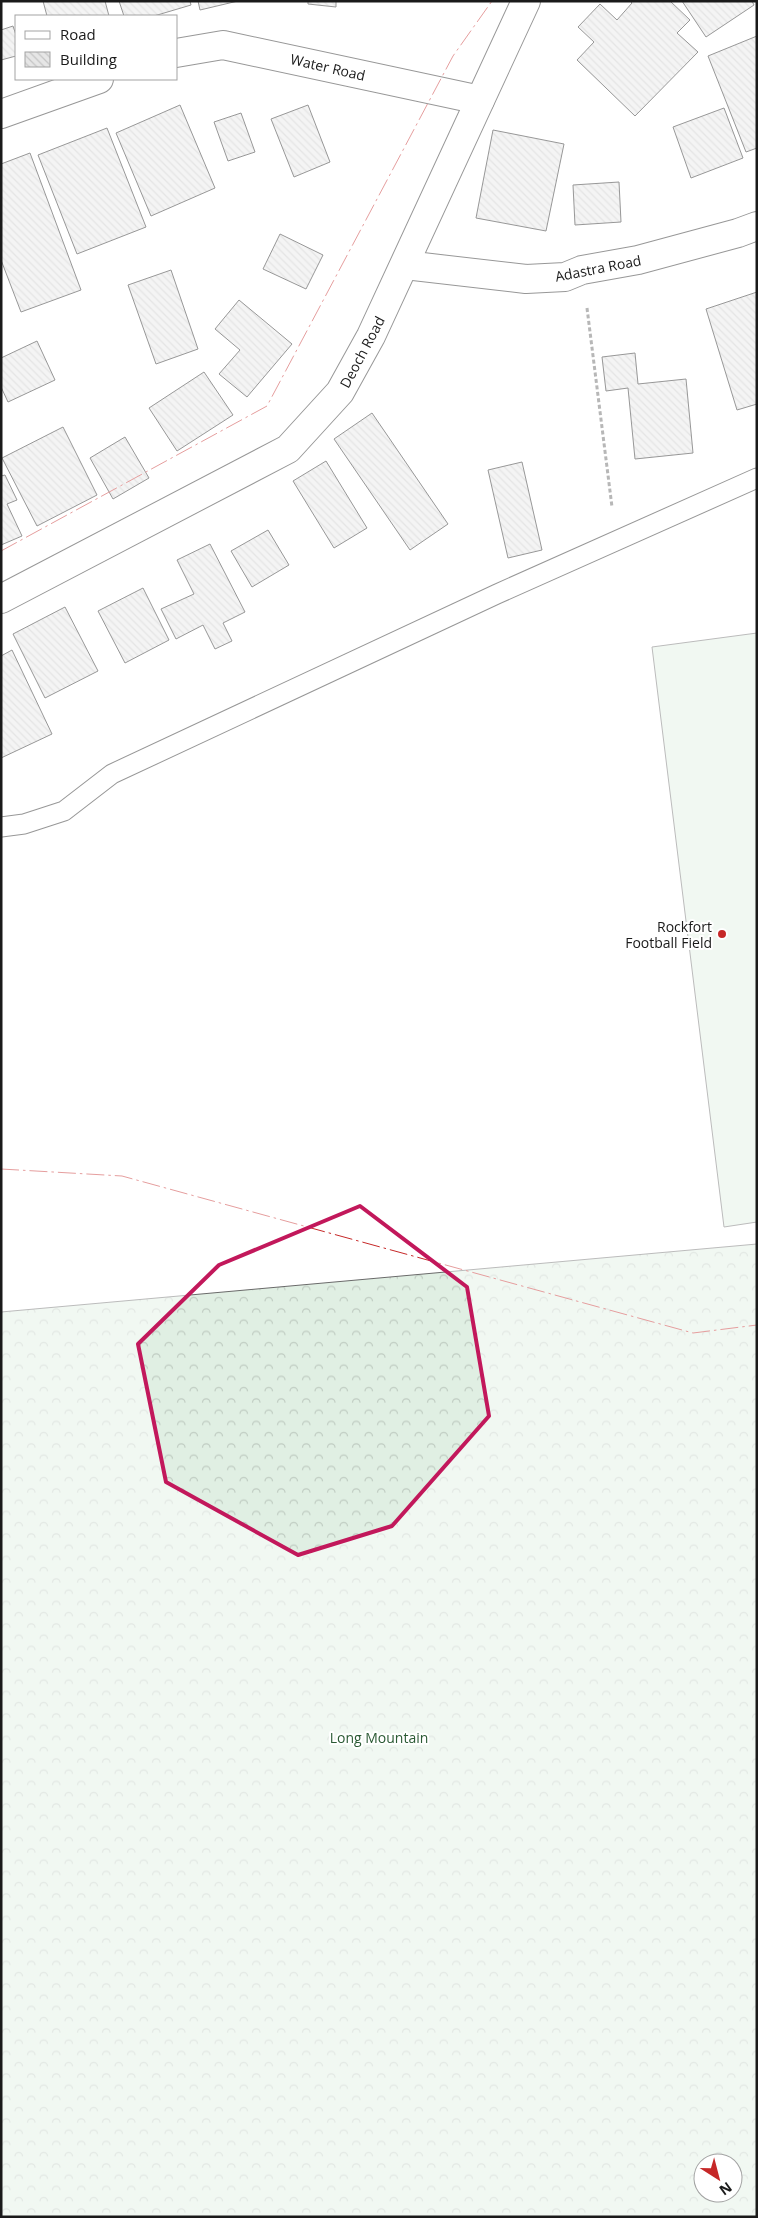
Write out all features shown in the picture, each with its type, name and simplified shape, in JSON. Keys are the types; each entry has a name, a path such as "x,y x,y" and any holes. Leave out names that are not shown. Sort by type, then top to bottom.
{"street":[{"name":"Deoch Road","path":"1,599 288,449 340,392 371,336 405,265 526,1"},
{"name":"Water Road","path":"178,53 223,45 480,100"},
{"path":"1,114 95,80"},
{"name":"Adastra Road","path":"405,265 526,279 565,277 582,270 638,260 738,233 757,226"}],"lane":[{"path":"1,827 24,824 64,811 112,774 616,540 757,478"}],"path":[{"path":"582,270 616,540"}],"highlighted area":[{"path":"360,1206 467,1287 489,1416 392,1526 298,1555 166,1482 138,1344 219,1265"}],"green space":[{"name":"Rockfort Football Field","path":"757,633 757,1222 724,1227 652,647"},
{"name":"Long Mountain","path":"757,1244 757,2217 1,2217 1,1312"}],"building":[{"path":"43,1 105,1 109,15 47,15"},
{"path":"119,1 190,1 191,5 157,15 124,15"},
{"path":"198,1 238,1 200,10"},
{"path":"308,1 336,1 336,7 308,4"},
{"path":"630,1 670,1 690,20 677,33 698,52 635,116 577,60 594,42 578,27 600,4 617,20 632,3"},
{"path":"682,1 752,1 754,5 706,37"},
{"path":"13,26 15,32 15,56 1,60 1,30"},
{"path":"757,36 757,148 746,152 708,56"},
{"path":"180,105 215,188 151,216 116,133"},
{"path":"308,105 330,162 294,177 271,119"},
{"path":"724,108 743,158 691,178 673,127"},
{"path":"241,113 255,152 228,161 214,122"},
{"path":"107,128 146,227 77,254 38,155"},
{"path":"493,130 564,144 546,231 476,218"},
{"path":"30,153 81,290 21,312 1,260 1,164"},
{"path":"619,182 621,222 575,225 573,185"},
{"path":"280,234 323,255 306,289 263,269"},
{"path":"171,270 198,349 156,364 128,285"},
{"path":"757,292 757,404 737,410 706,309"},
{"path":"239,300 292,344 247,397 219,374 240,350 215,329"},
{"path":"37,341 55,380 8,402 1,387 1,358"},
{"path":"635,353 638,384 686,379 693,453 635,459 628,388 606,391 602,357"},
{"path":"204,372 233,415 177,451 149,408"},
{"path":"372,413 448,524 410,550 334,439"},
{"path":"63,427 97,495 37,526 2,458"},
{"path":"125,437 149,478 113,499 90,458"},
{"path":"326,461 367,528 334,548 293,481"},
{"path":"522,462 542,550 508,558 488,470"},
{"path":"5,475 17,500 7,504 22,536 1,545 1,476"},
{"path":"268,530 289,565 252,587 231,551"},
{"path":"210,544 245,612 223,623 232,641 215,649 203,625 176,639 161,609 194,594 177,560"},
{"path":"143,588 169,640 125,663 98,611"},
{"path":"65,607 98,671 45,698 13,634"},
{"path":"12,650 52,734 1,758 1,656"}],"power":[{"path":"1,551 267,406 453,56 492,1"},
{"path":"1,1169 122,1176 693,1333 757,1325"}],"place":[{"name":"Rockfort Football Field","path":"722,934"}]}
